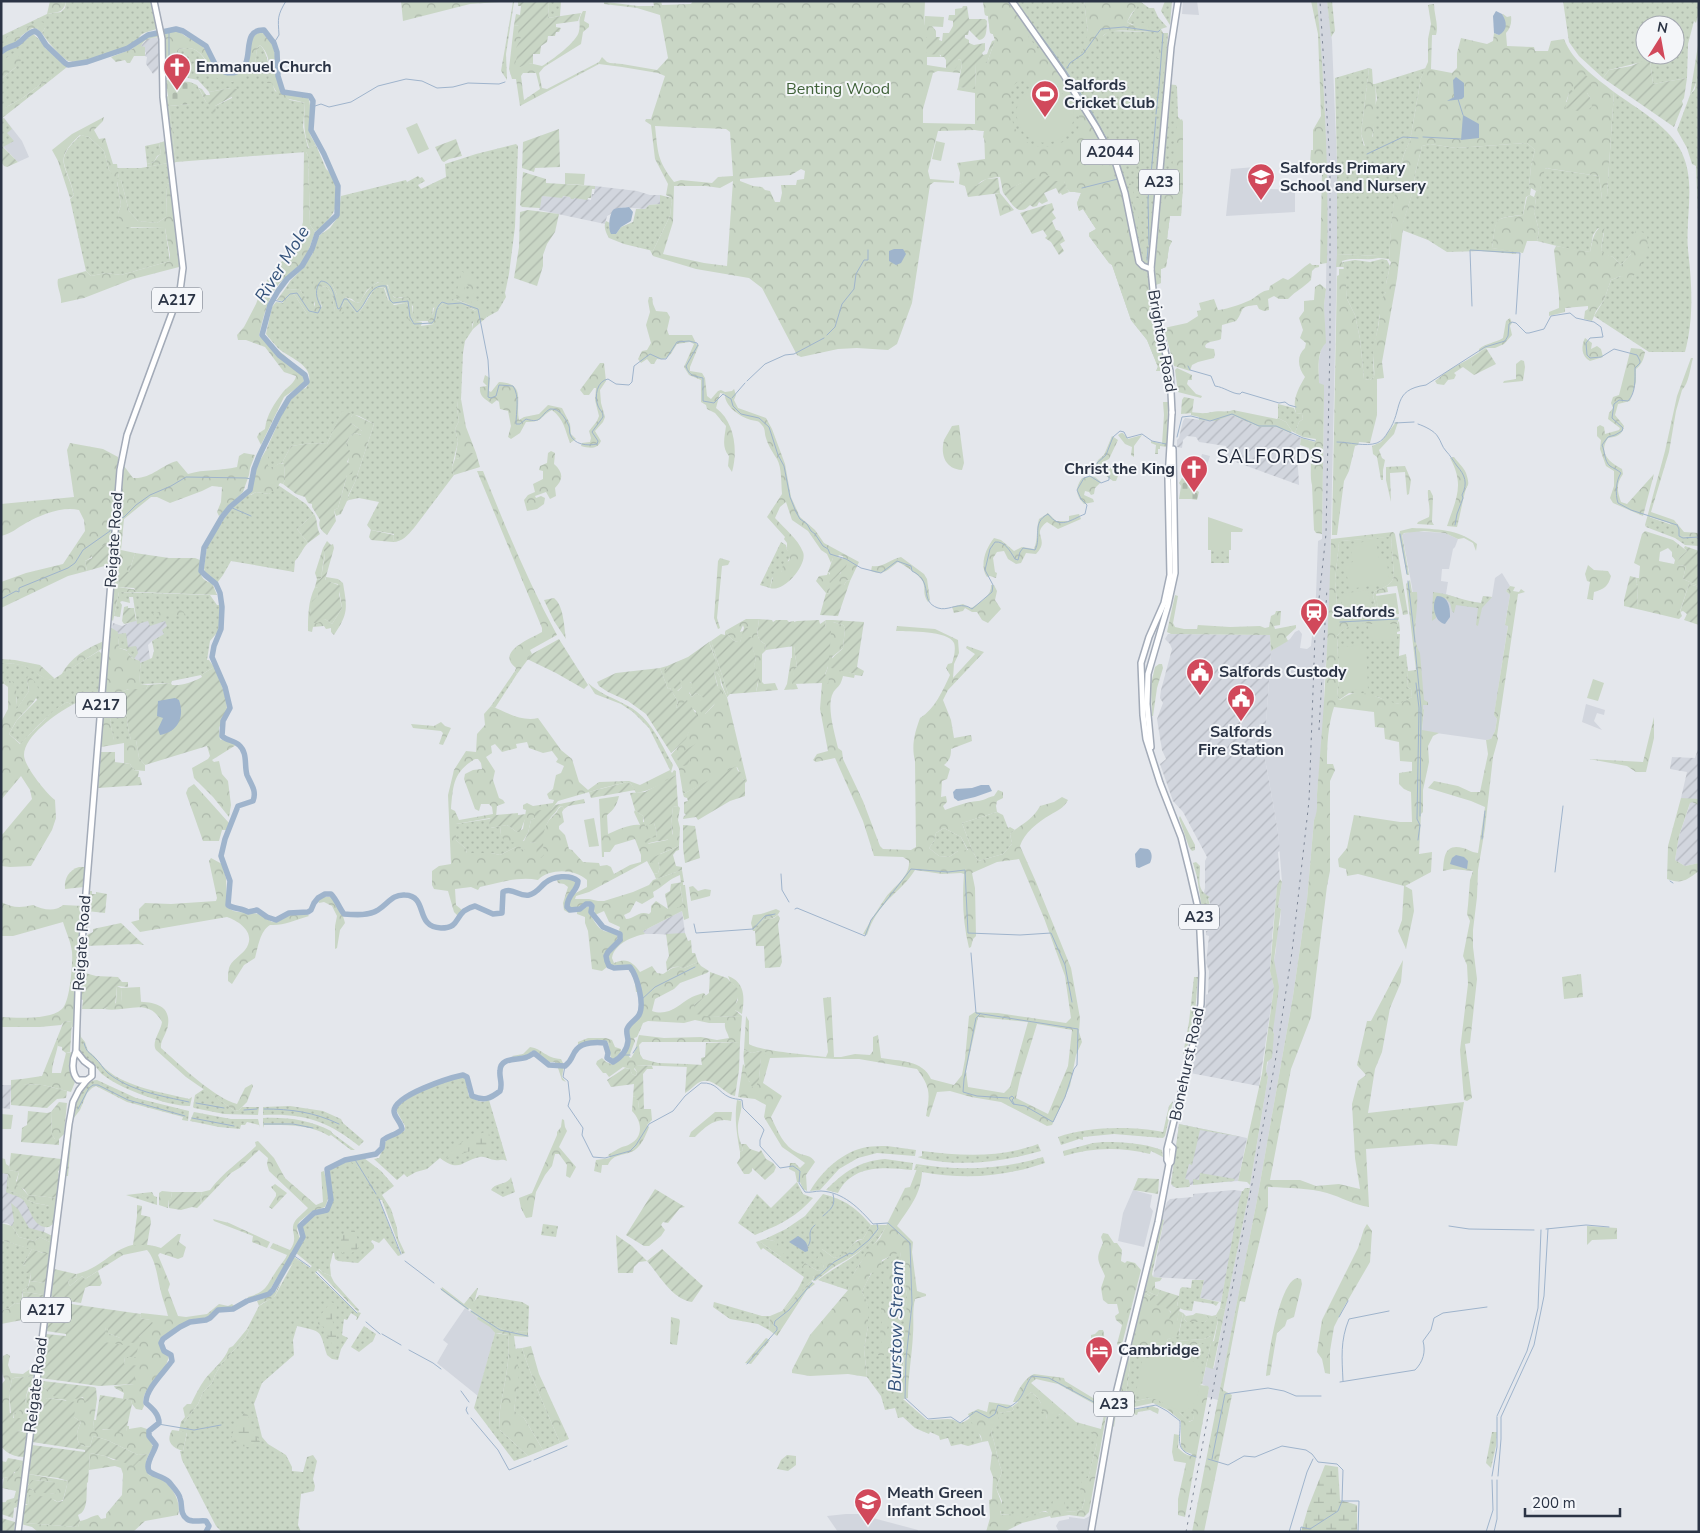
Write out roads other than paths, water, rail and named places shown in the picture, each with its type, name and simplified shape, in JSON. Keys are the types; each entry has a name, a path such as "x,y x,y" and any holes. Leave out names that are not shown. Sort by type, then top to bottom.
{"main road":[{"name":"Reigate Road","path":"73,1068 76,1051 79,980 120,470 126,441 180,291 183,268 163,97 162,38 154,1"},
{"name":"A2044","path":"1012,1 1060,68 1107,146 1120,173 1140,262 1143,266 1152,269"},
{"name":"A23","path":"1152,269 1176,1"},
{"name":"Brighton Road","path":"1152,269 1155,311 1170,371 1175,573 1158,639"},
{"name":"Brighton Road","path":"1149,637 1164,603 1170,575 1168,476 1172,412"},
{"name":"Bonehurst Road","path":"1091,1532 1112,1410 1158,1222 1169,1164 1167,1152 1201,1004 1199,912 1188,861 1146,739 1141,663 1149,637"},
{"name":"Bonehurst Road","path":"1151,752 1147,688 1152,658 1158,639"},
{"path":"76,1051 84,1061 90,1064 93,1070 92,1076 88,1080 78,1080 73,1075 73,1068 78,1063 84,1061"},
{"name":"Reigate Road","path":"78,1080 79,1090"},
{"name":"Reigate Road","path":"18,1532 69,1124 73,1102 79,1090 88,1080"}],"water":[{"path":"1496,11 1502,14 1506,23 1504,31 1499,35 1494,33 1493,16"},
{"path":"1456,77 1464,83 1464,97 1447,101 1454,97 1453,80"},
{"path":"1463,115 1479,124 1479,138 1461,140"},
{"path":"629,207 633,212 631,221 621,227 616,234 611,234 609,222 613,210"},
{"path":"903,249 906,254 901,263 896,265 889,261 889,251"},
{"path":"1437,596 1444,598 1449,606 1450,617 1445,624 1441,623 1436,616 1434,603"},
{"path":"175,698 179,700 181,706 178,723 171,731 160,735 158,729 163,718 157,716 158,701"},
{"path":"989,785 992,791 958,801 954,798 953,792 956,789 972,788"},
{"path":"1140,848 1150,850 1152,858 1150,863 1139,868 1136,867 1135,854"},
{"path":"1456,855 1464,857 1468,861 1467,869 1450,864 1452,858"},
{"path":"798,1236 806,1242 808,1251 805,1252 789,1242"}],"waterway":[{"path":"274,43 279,35 278,21 286,1"},
{"path":"1030,22 1077,87 1098,122 1116,158"},
{"path":"1067,68 1070,63 1083,54 1101,29 1124,27 1158,32 1160,30"},
{"name":"River Mole","path":"1,52 17,44 29,33 35,31 46,45 68,65 87,62 128,48 148,35 176,29 183,31 206,46 217,68 221,71 233,73 242,68 246,63 252,35 256,31 264,30 274,43 277,52 278,76 283,92 310,96 313,101 311,130 338,186 337,215 317,234 312,249 302,266 287,279 278,291 270,305 262,335 279,355 305,375 307,382 289,398 279,415 259,456 254,469 250,490 230,507 222,517 204,548 201,571 216,584 220,593 222,607 221,629 212,657 225,687 230,708 223,721 222,736 237,743 242,748 245,755 247,775 254,794 253,801 238,806 225,839 221,856 230,881 228,905 248,912 257,910 267,917 276,920 289,913 308,912 318,898 325,894 331,894 344,914 357,915 374,912 393,898 405,895 417,900 427,923 447,928 456,923 464,911 475,906 493,914 502,913 503,892 509,891 529,895 552,879 571,877 578,881 578,884 567,903 567,907 570,910 580,909 586,904 590,904 592,906 591,912 603,927 620,934 620,940 606,956 607,961 609,966 614,968 630,967 638,983 641,997 639,1015 627,1029 628,1041 625,1051 613,1062 607,1058 608,1053 605,1043 590,1043 577,1049 565,1066 549,1065 534,1053 524,1058 506,1061 501,1066 500,1091 487,1098 472,1096 467,1077 463,1075 424,1088 403,1099 394,1111 402,1129 383,1140 382,1148 376,1154 345,1160 327,1169 331,1200 327,1210 314,1213 300,1226 303,1237 273,1290 269,1294 247,1301 233,1309 218,1310 206,1320 190,1322 163,1339 161,1343 164,1351 171,1355 172,1361 156,1381 147,1398 146,1403 153,1409 159,1420 159,1423 149,1431 149,1436 156,1445 148,1468 150,1472 169,1482 180,1498 182,1512 187,1519 206,1521 209,1526 206,1532"},
{"path":"169,31 169,66"},
{"path":"1159,86 1163,34"},
{"path":"312,107 321,104 329,107 351,102 378,86 406,79 422,81 437,88 453,87 468,83 499,84 505,82"},
{"path":"1156,114 1159,87"},
{"path":"1458,99 1463,115"},
{"path":"1151,175 1156,117"},
{"path":"1367,154 1403,137 1418,138"},
{"path":"1423,137 1461,139"},
{"path":"1119,166 1124,178"},
{"path":"1149,245 1148,200 1150,178"},
{"path":"1082,188 1118,179"},
{"path":"1124,180 1140,250"},
{"path":"1147,260 1148,248"},
{"path":"827,335 835,327 842,304 854,289 856,274 864,260 868,260 868,250"},
{"path":"1472,306 1470,250 1520,253 1516,314"},
{"path":"273,300 282,302 290,294 297,293 309,311 318,313 321,307 317,297 317,290 321,281 329,284 331,287 338,309 344,299 347,299 357,312 375,288 386,286 390,300 393,303 408,301 410,317 414,324 432,323 437,308 442,302 448,304 461,303 478,309 488,360 488,397 496,396 499,385 513,386 517,399 516,424 520,424 526,419 538,420 550,409 554,409 564,417 572,438 578,443 585,445 597,444 598,441 592,432 603,417 596,398 597,390 604,380 608,379 616,384 629,385 632,382 634,366 650,354 666,359 677,342 689,341 697,343 698,345 686,366 690,374 703,378 703,401 714,403 723,394 731,399 733,406 741,414 759,418 769,427 778,455 784,466 790,497 796,512 823,546 828,549 830,554 846,559 861,568 881,573 897,561 911,566 912,571 923,580 929,601 932,605 941,609 962,606 972,609 992,592 993,585 985,570 990,549 995,542 1002,543 1018,560 1023,548 1035,550 1038,526 1048,514 1052,519 1061,523 1085,514 1087,505 1081,499 1077,490 1084,478 1090,476 1101,483 1109,480 1109,475 1103,472 1097,463 1106,455 1113,437 1120,431 1124,432 1127,438 1142,434 1152,441 1166,444"},
{"path":"1337,442 1367,445 1379,442 1385,437 1393,424 1400,402 1408,391 1426,385 1485,347 1505,341 1508,336 1509,324 1512,322 1516,323 1526,333 1529,333 1544,329 1551,316 1570,313 1576,318 1594,322 1601,327 1603,337 1590,338 1586,343 1587,355 1590,358 1601,357 1614,349 1637,355 1640,361 1635,368 1631,398 1628,401 1619,400 1614,404 1612,418 1623,428 1622,431 1608,437 1602,445 1608,464 1621,473 1616,487 1618,503 1631,510 1677,525 1679,536 1683,538 1699,537"},
{"path":"747,381 765,364 785,355 794,354 824,338"},
{"path":"1188,366 1190,370 1211,376 1215,386 1237,394 1242,392 1279,403 1285,402 1296,407"},
{"path":"732,398 745,383"},
{"path":"1177,437 1182,417 1191,416 1210,421 1232,414 1259,426 1276,426 1303,438 1315,441"},
{"path":"1395,423 1414,422"},
{"path":"1418,424 1437,435 1443,448 1464,476 1463,498 1455,525"},
{"path":"118,519 124,517 150,495 186,477 251,479"},
{"path":"230,507 251,516"},
{"path":"1,599 16,591 19,592 19,588 68,568 75,563 83,550 110,531 111,522 114,521"},
{"path":"1400,534 1407,574"},
{"path":"1408,581 1415,642"},
{"path":"1340,622 1398,619"},
{"path":"1415,647 1421,708 1420,816"},
{"path":"1416,683 1419,708 1417,819 1420,825 1418,840"},
{"path":"1555,872 1563,806"},
{"path":"1482,839 1485,811"},
{"path":"795,909 797,908 865,936 871,920 911,869 948,872 965,870 968,933 1020,935 1051,933 1065,965 1072,1002"},
{"path":"781,874 782,890 789,902"},
{"path":"694,924 696,933 753,929 765,916 775,914"},
{"path":"971,953 976,1013 1078,1029 1077,1065 1053,1122 1025,1106 1013,1104 1009,1098 1012,1096 1014,1104"},
{"path":"641,1000 655,987 695,967"},
{"path":"980,1014 976,1018 963,1092 977,1096 1008,1098"},
{"path":"84,1043 88,1052 106,1071 117,1079 136,1089 189,1102"},
{"path":"633,1053 637,1047"},
{"name":"River Mole","path":"622,1055 630,1055"},
{"name":"Burstow Stream","path":"565,1066 563,1077 568,1081 570,1099 568,1106 583,1128 582,1135 593,1157 605,1158 630,1151 649,1124 673,1111 685,1096 701,1083 711,1084 725,1095 742,1100 743,1108 764,1130 760,1146 780,1168 793,1166 800,1171 799,1183 805,1192 821,1191 836,1194 850,1202 873,1224 888,1223 910,1243 912,1304 906,1359 905,1398 928,1419 951,1417 960,1423 976,1411 989,1418 995,1414 998,1405 1007,1408 1013,1405 1020,1398 1032,1376 1049,1378 1103,1407 1109,1407"},
{"path":"78,1109 89,1088 93,1085 98,1085 128,1100 185,1116"},
{"path":"196,1103 224,1108"},
{"path":"244,1110 257,1109"},
{"path":"264,1109 302,1112 339,1124"},
{"path":"192,1118 234,1126"},
{"path":"264,1124 293,1124 313,1128"},
{"path":"354,1158 376,1194"},
{"path":"823,1216 833,1204 833,1194"},
{"path":"379,1199 401,1254"},
{"path":"814,1280 834,1262 850,1253 852,1254 869,1240 878,1229 877,1224"},
{"path":"808,1246 810,1243 810,1233 815,1225"},
{"path":"1546,1229 1586,1225 1609,1227"},
{"path":"1449,1226 1469,1229 1534,1230"},
{"path":"1498,1476 1501,1417 1534,1345 1544,1296 1548,1229"},
{"path":"1497,1416 1527,1351 1538,1308 1541,1230"},
{"path":"293,1255 310,1267"},
{"path":"405,1261 434,1283"},
{"path":"316,1272 357,1313"},
{"path":"747,1364 777,1330 777,1327 774,1325 775,1321 789,1310 812,1283"},
{"path":"441,1289 468,1309"},
{"path":"1339,1317 1348,1301"},
{"path":"1340,1382 1415,1370 1422,1360 1424,1353 1423,1341 1431,1330 1434,1318 1443,1313 1487,1307"},
{"path":"471,1311 500,1330 528,1336"},
{"path":"1343,1381 1343,1342 1349,1319 1389,1311"},
{"path":"366,1322 380,1334"},
{"path":"382,1334 401,1345"},
{"path":"409,1350 441,1369"},
{"path":"1212,1459 1225,1394 1268,1388 1284,1391 1296,1396 1321,1396"},
{"path":"461,1391 469,1402"},
{"name":"Burstow Stream","path":"1117,1407 1126,1406 1135,1409 1156,1405 1167,1411 1180,1421 1179,1439 1181,1448 1196,1457"},
{"path":"467,1407 468,1414"},
{"path":"1492,1476 1497,1447 1497,1417"},
{"path":"471,1418 498,1450 509,1470 531,1461"},
{"path":"158,1424 194,1430 221,1425"},
{"path":"534,1460 567,1446"},
{"name":"Burstow Stream","path":"1208,1459 1228,1465 1244,1456 1255,1457 1282,1446 1306,1450 1318,1462 1337,1464 1343,1470 1342,1501 1359,1501 1358,1532"},
{"path":"1289,1532 1307,1472 1313,1459"},
{"path":"1486,1532 1493,1510 1492,1480"},
{"path":"1494,1532 1497,1519 1497,1480"},
{"path":"1300,1532 1301,1527 1310,1529 1338,1511 1342,1501"}],"railway":[{"path":"1186,1532 1275,1063 1292,952 1309,801 1315,636 1326,534 1330,344 1330,165 1320,1"},
{"path":"1319,730 1327,588"}],"place":[{"name":"Emmanuel Church","path":"177,91"},
{"name":"Salfords Cricket Club","path":"1045,118"},
{"name":"Salfords Primary School and Nursery","path":"1261,201"},
{"name":"Christ the King","path":"1194,493"},
{"name":"Salfords","path":"1314,636"},
{"name":"Salfords Custody","path":"1200,696"},
{"name":"Salfords Fire Station","path":"1241,722"},
{"name":"Cambridge","path":"1099,1374"},
{"name":"Meath Green Infant School","path":"868,1526"}],"district":[{"name":"SALFORDS","path":"1270,457"}],"park label":[{"name":"Benting Wood","path":"838,89"}]}
